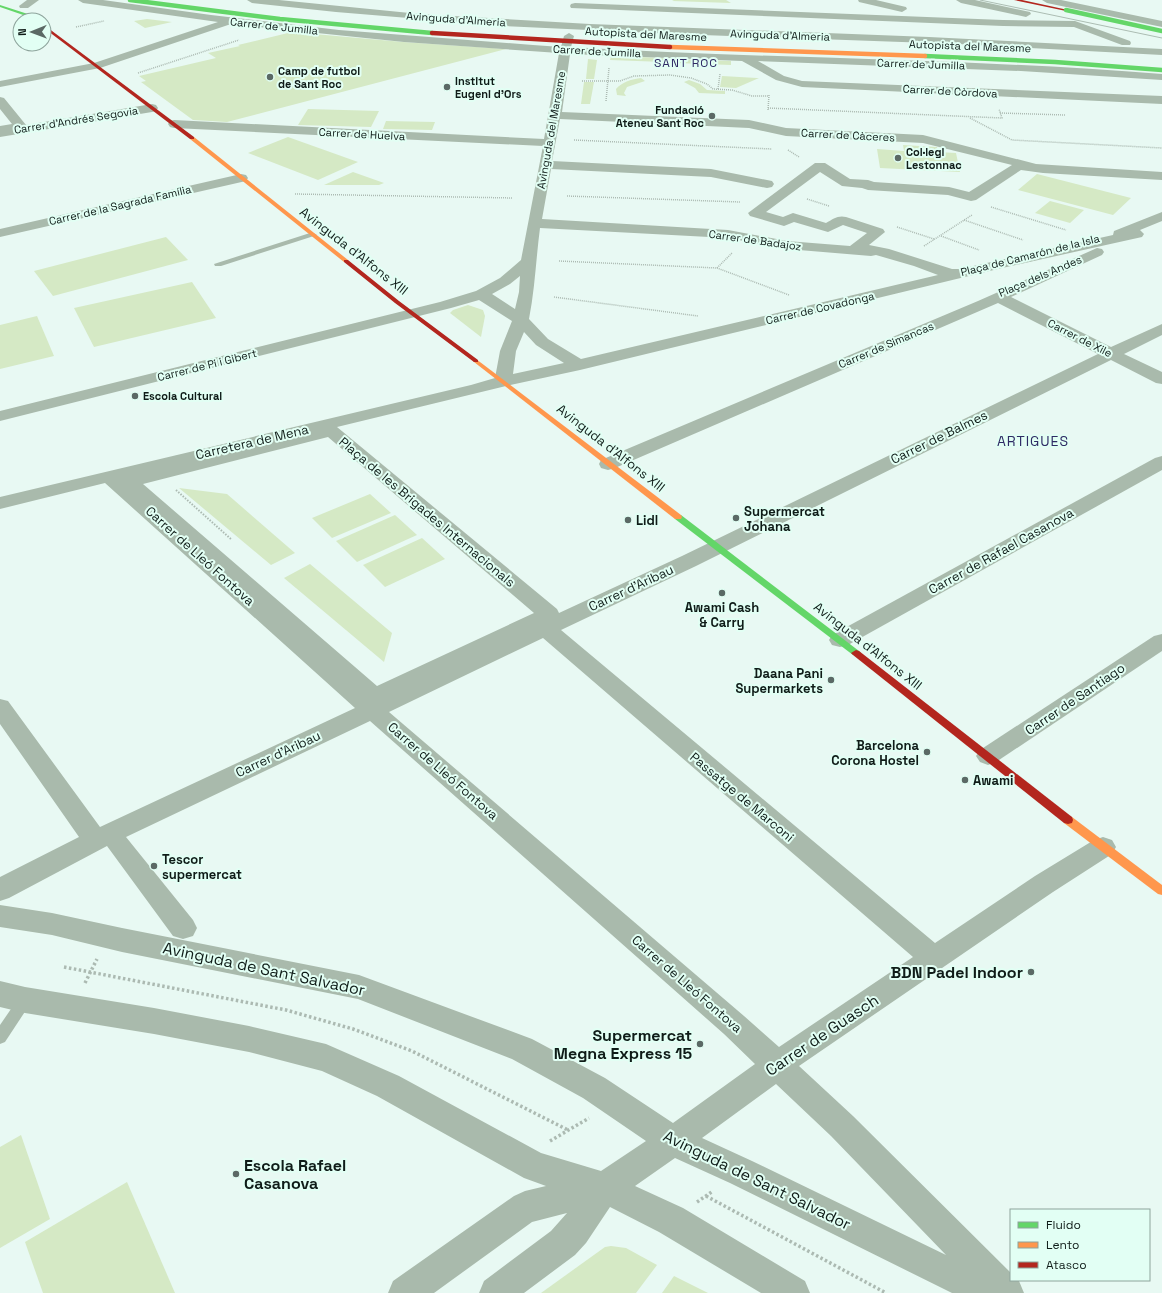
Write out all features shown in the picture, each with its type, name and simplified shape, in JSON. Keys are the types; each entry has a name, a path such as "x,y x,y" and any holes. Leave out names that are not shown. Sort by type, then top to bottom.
{"main road":[{"name":"Autopista del Maresme","path":"130,0 349,27 465,36 603,44 1018,60 1162,70"},
{"name":"Autopista del Maresme","path":"203,0 350,17 596,35 1162,56"},
{"path":"1016,0 1162,31"},
{"path":"21,3 29,12"},
{"path":"0,6 16,12"},
{"name":"Avinguda d'Alfons XIII","path":"52,32 174,124 313,235 503,381 634,485 840,640 1103,847 1162,891"}],"street":[{"path":"21,3 34,0"},
{"name":"Carrer de Jumilla","path":"83,0 278,27 426,41 565,50 744,58 1062,69 1162,77"},
{"name":"Avinguda d'Almeria","path":"252,0 309,3 422,17 572,27 997,42 1147,51"},
{"path":"616,0 730,4 735,2"},
{"path":"863,0 913,12 916,17"},
{"path":"961,0 1138,37"},
{"path":"1047,0 1162,24"},
{"path":"278,27 309,3"},
{"path":"576,3 1003,23 1075,24 1162,56"},
{"name":"Avinguda del Maresme","path":"503,381 508,352 521,320 527,292 528,262 534,223 546,166 565,50 572,27 576,3"},
{"path":"0,84 96,66 233,21"},
{"name":"Avinguda d'Almeria","path":"1092,48 1109,44 1113,38"},
{"name":"Carrer de Còrdova","path":"744,58 780,78 802,84 1162,100"},
{"path":"0,101 20,126 0,129"},
{"name":"Carrer d'Andrés Segovia","path":"0,133 152,108"},
{"name":"Carrer de Càceres","path":"555,115 749,124 786,132 924,139 1030,166 1162,174"},
{"name":"Carrer de Huelva","path":"174,124 549,143"},
{"path":"546,166 711,173 766,184"},
{"path":"817,168 820,166 847,183 868,184 868,186 949,191 971,197 1019,166 1043,169 1162,174"},
{"name":"Plaça de Camarón de la Isla","path":"817,168 755,213 784,222 793,217 828,228 841,220 861,225 878,232 856,247 884,252 951,274 1120,233 1162,216"},
{"name":"Carrer de la Sagrada Família","path":"0,233 241,178"},
{"name":"Carrer de Badajoz","path":"534,223 728,234 787,245 872,252 949,277"},
{"name":"Carrer de Simancas","path":"608,464 998,297 1162,224"},
{"name":"Carrer de Covadonga","path":"503,381 580,365 1137,234"},
{"name":"Plaça dels Andes","path":"929,297 914,289 1074,250 1085,250 1089,254 955,311 945,306"},
{"path":"414,314 481,294 505,281 528,262"},
{"path":"481,294 521,320 542,342 569,360 580,365"},
{"name":"Carrer de Xile","path":"998,297 1162,379"},
{"name":"Carrer de Pi i Gibert","path":"0,416 414,314"},
{"name":"Carrer de Balmes","path":"717,546 1110,353 1162,329"},
{"name":"Carretera de Mena","path":"0,503 476,390 503,381"},
{"name":"Plaça de les Brigades Internacionals","path":"548,625 331,431 138,478 132,484 372,694 381,694 388,691 549,614 548,625"},
{"name":"Carrer de Rafael Casanova","path":"840,640 1162,462"},
{"name":"Carrer de Lleó Fontova","path":"109,476 372,710 712,1005 777,1065"},
{"name":"Carrer d'Aribau","path":"6,886 107,842 372,710 548,625 689,561 717,546"},
{"name":"Passatge de Marconi","path":"548,625 893,925 934,958"},
{"name":"Carrer de Santiago","path":"988,756 1162,641"},
{"path":"0,707 107,842 183,928"},
{"name":"Carrer de Guasch","path":"496,1293 562,1243 574,1231 604,1188 673,1141 777,1065 1044,884 1103,847"},
{"name":"Avinguda de Sant Salvador","path":"0,916 52,924 122,940 359,987 522,1049 594,1088 673,1141 741,1172 988,1293"},
{"path":"13,997 169,1024 249,1040 326,1058 388,1086 535,1167 604,1188 671,1220 793,1293"},
{"path":"777,1065 842,1126 1007,1293"},
{"name":"Carrer de Guasch","path":"405,1293 525,1206 604,1188"}],"lane":[{"path":"218,264 313,235"},
{"path":"0,1037 13,997"}],"path":[{"path":"116,81 242,39"},
{"path":"605,108 609,68"},
{"path":"718,89 721,70"},
{"path":"582,80 620,81 645,75 670,74 690,78 708,84 713,89 732,90 752,96 768,96 775,93"},
{"path":"768,96 768,115"},
{"path":"768,108 1002,118"},
{"path":"968,117 1012,140 1162,148"},
{"path":"574,140 779,149"},
{"path":"787,149 817,168"},
{"path":"295,194 513,198"},
{"path":"567,196 744,202"},
{"name":"Plaça de Camarón de la Isla","path":"964,220 1030,242"},
{"name":"Plaça de Camarón de la Isla","path":"940,235 984,252"},
{"path":"717,268 733,252"},
{"path":"559,261 717,268 794,297"},
{"path":"554,297 703,316"},
{"path":"82,988 101,952"},
{"path":"549,1142 589,1117"},
{"name":"Avinguda de Sant Salvador","path":"694,1205 718,1188"},
{"path":"706,1196 886,1293"}],"green space":[{"path":"726,0 731,3 672,1"},
{"path":"147,19 172,22 145,28 134,21"},
{"name":"Camp de futbol de Sant Roc","path":"292,32 506,49 227,122 193,120 141,82 146,81 139,76 216,58 208,53"},
{"path":"611,56 665,58 664,62 610,60"},
{"path":"588,59 597,60 594,79 586,79"},
{"path":"677,59 731,61 731,65 676,63"},
{"path":"722,76 759,78 736,88 720,87"},
{"path":"641,78 645,81 627,87 624,93 626,96 617,95 616,89 621,84"},
{"path":"689,80 700,84 707,90 725,91 725,94 699,93 695,88 684,82"},
{"path":"584,82 594,82 590,104 581,104"},
{"path":"308,109 379,111 371,127 298,125"},
{"path":"386,121 435,122 432,130 383,129"},
{"path":"288,137 358,162 318,180 248,153"},
{"path":"903,145 937,147 938,152 956,153 960,172 880,168 877,149 904,151"},
{"path":"353,172 384,183 379,185 324,185"},
{"path":"1037,174 1131,198 1113,215 1018,190"},
{"path":"1050,201 1084,210 1070,223 1035,213"},
{"path":"166,237 188,260 53,296 34,271"},
{"path":"192,282 216,318 94,347 74,308"},
{"path":"468,305 483,310 485,316 481,337 450,313 453,310"},
{"path":"37,316 54,356 0,369 0,325"},
{"path":"179,488 227,494 295,553 271,565"},
{"path":"370,494 391,513 332,538 312,518"},
{"path":"395,515 417,535 357,562 336,541"},
{"path":"422,538 445,559 385,587 363,565"},
{"path":"310,564 392,633 384,662 284,578"},
{"path":"21,1135 50,1219 0,1248 0,1147"},
{"path":"127,1182 175,1293 43,1293 25,1242"},
{"path":"611,1246 626,1248 657,1265 636,1293 541,1293 605,1247"},
{"path":"674,1276 708,1293 662,1293"}],"tram line":[{"path":"980,0 1162,38"}],"traffic: fast":[{"path":"130,0 280,19 432,33"},
{"path":"0,6 18,12"},
{"path":"1066,10 1162,31"},
{"path":"925,56 1055,62 1162,70"},
{"path":"678,517 856,653"}],"traffic: slow":[{"path":"670,47 925,56"},
{"path":"192,138 346,261"},
{"path":"476,361 678,517"},
{"path":"1068,820 1162,891"}],"traffic: jam":[{"path":"1016,0 1066,10"},
{"path":"52,32 192,138"},
{"path":"432,33 670,47"},
{"path":"346,261 397,302 476,361"},
{"path":"856,653 1068,820"}],"place":[{"name":"Camp de futbol de Sant Roc","path":"270,77"},
{"name":"Institut Eugeni d'Ors","path":"447,87"},
{"name":"Fundació Ateneu Sant Roc","path":"712,116"},
{"name":"Col·legi Lestonnac","path":"898,158"},
{"name":"Escola Cultural","path":"135,396"},
{"name":"Supermercat Johana","path":"736,518"},
{"name":"Lidl","path":"628,520"},
{"name":"Awami Cash & Carry","path":"722,593"},
{"name":"Daana Pani Supermarkets","path":"831,680"},
{"name":"Barcelona Corona Hostel","path":"927,752"},
{"name":"Awami","path":"965,780"},
{"name":"Tescor supermercat","path":"154,866"},
{"name":"BDN Padel Indoor","path":"1031,972"},
{"name":"Supermercat Megna Express 15","path":"700,1044"},
{"name":"Escola Rafael Casanova","path":"236,1174"}],"district":[{"name":"SANT ROC","path":"686,63"},
{"name":"ARTIGUES","path":"1033,441"}]}
